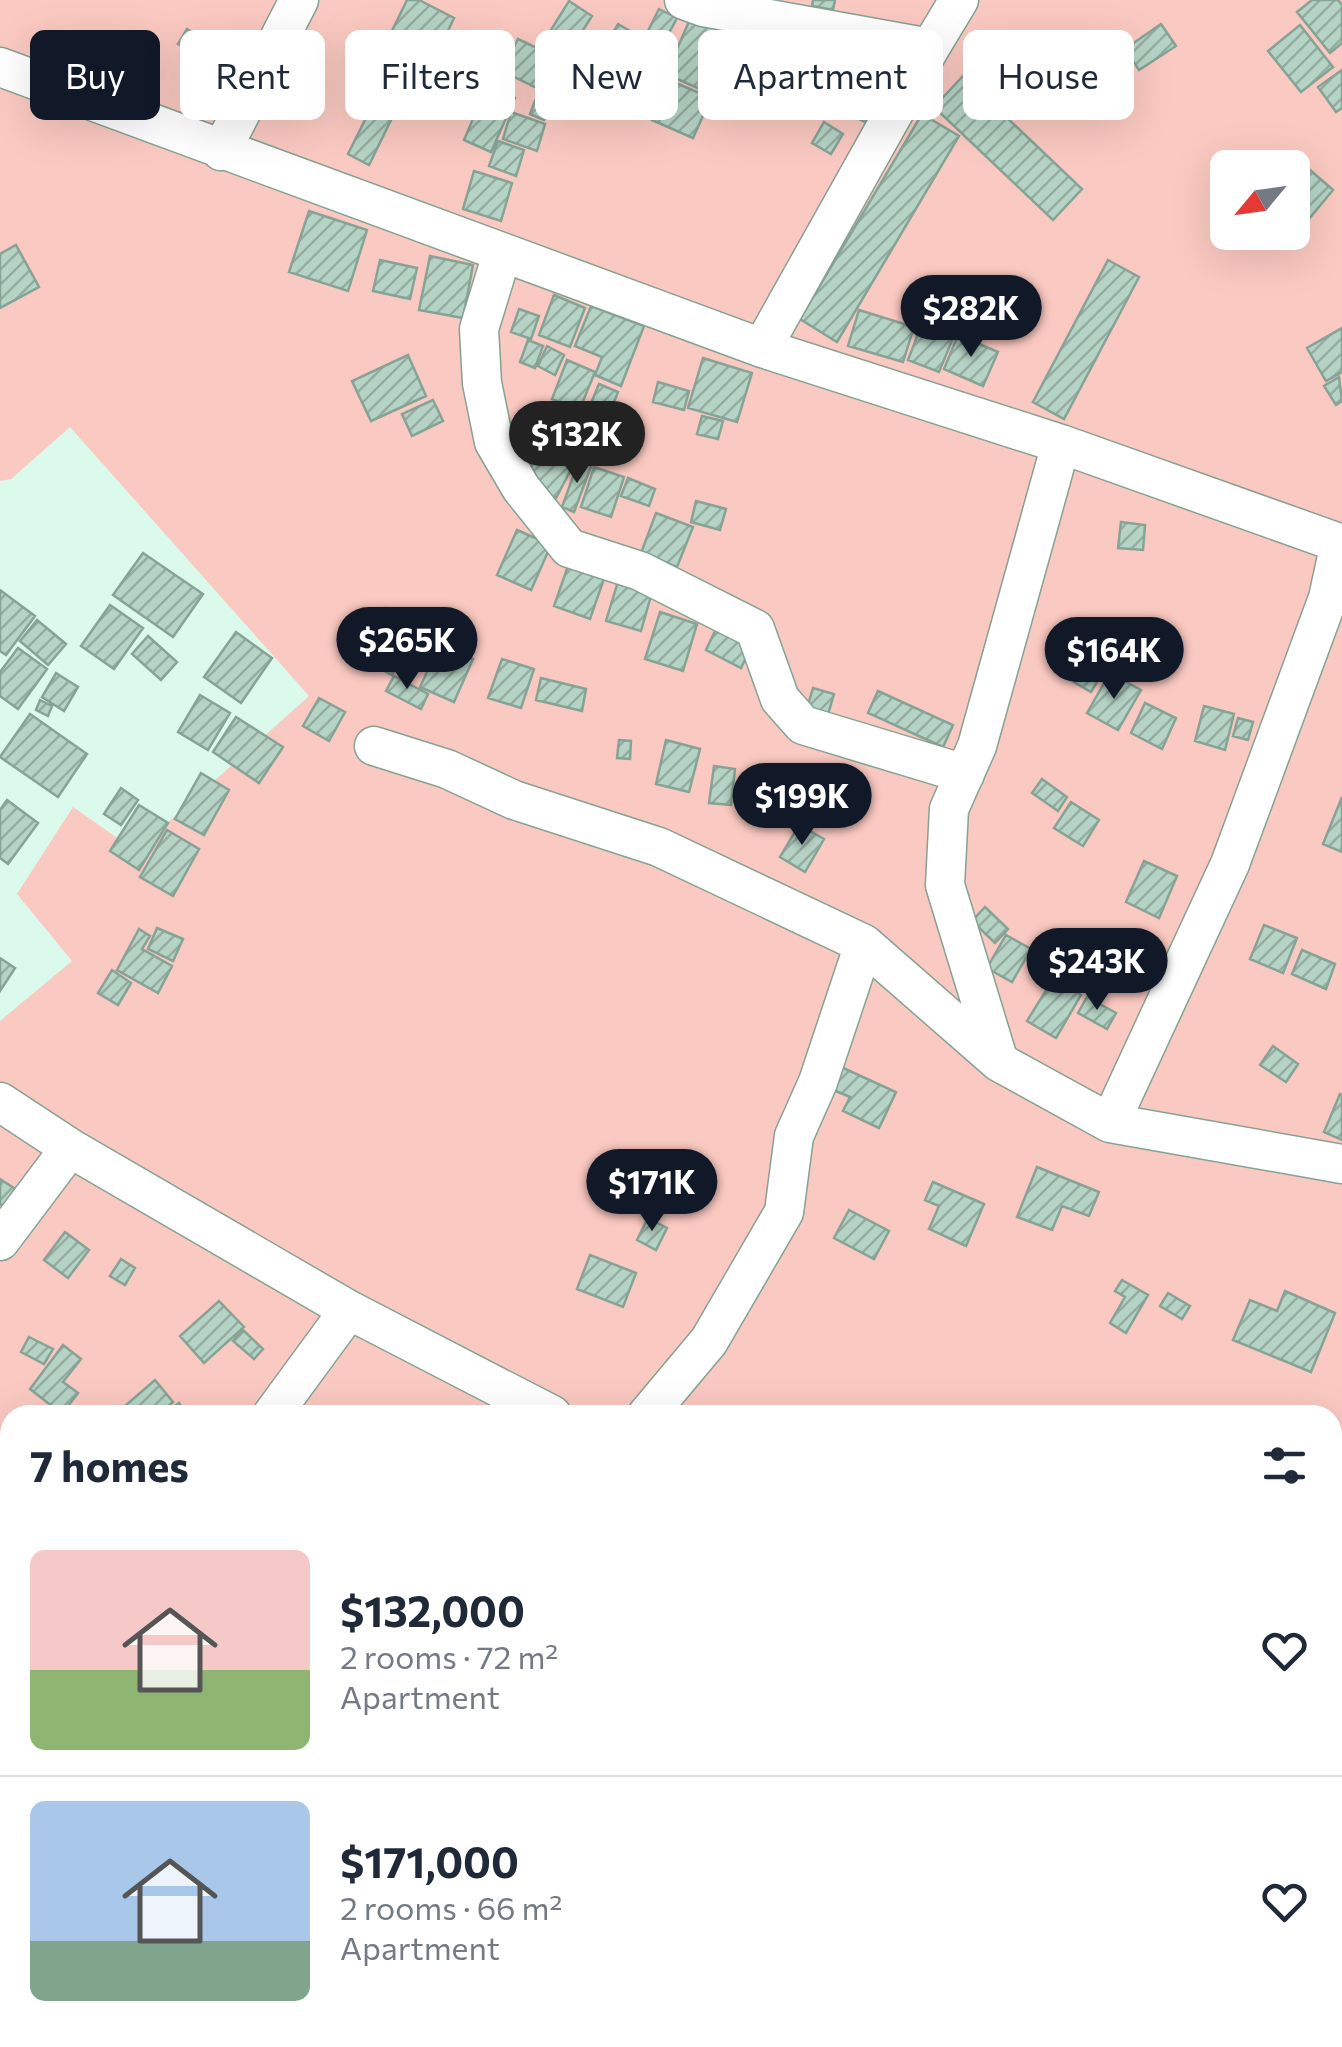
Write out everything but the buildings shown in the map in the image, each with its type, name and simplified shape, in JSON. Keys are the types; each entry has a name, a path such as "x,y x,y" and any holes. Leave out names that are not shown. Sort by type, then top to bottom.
{"street":[{"path":"221,151 300,0"},
{"path":"684,0 703,7 830,30"},
{"path":"941,30 959,0"},
{"path":"0,66 221,151 762,348 1061,444 1341,544 1328,598 1230,864 1110,1123"},
{"path":"762,348 890,120"},
{"path":"502,254 479,329 482,383 494,442 521,488 569,548 640,571 755,629 780,699 803,725 965,774"},
{"path":"999,1062 945,885 949,810 978,746 1061,444"},
{"path":"374,746 447,769 514,800 659,847 864,944 999,1062 1110,1123 1342,1164"},
{"path":"655,1405 709,1341 784,1212 794,1136 818,1082 864,944"},
{"path":"0,1102 70,1148 348,1310 533,1405"},
{"path":"0,1241 70,1148"},
{"path":"279,1405 348,1310"}],"shaded area":[{"path":"0,0 1342,0 1342,1405 0,1405 0,1021 72,961 17,894 73,807 136,851 309,696 70,427 11,479 0,481"}]}
